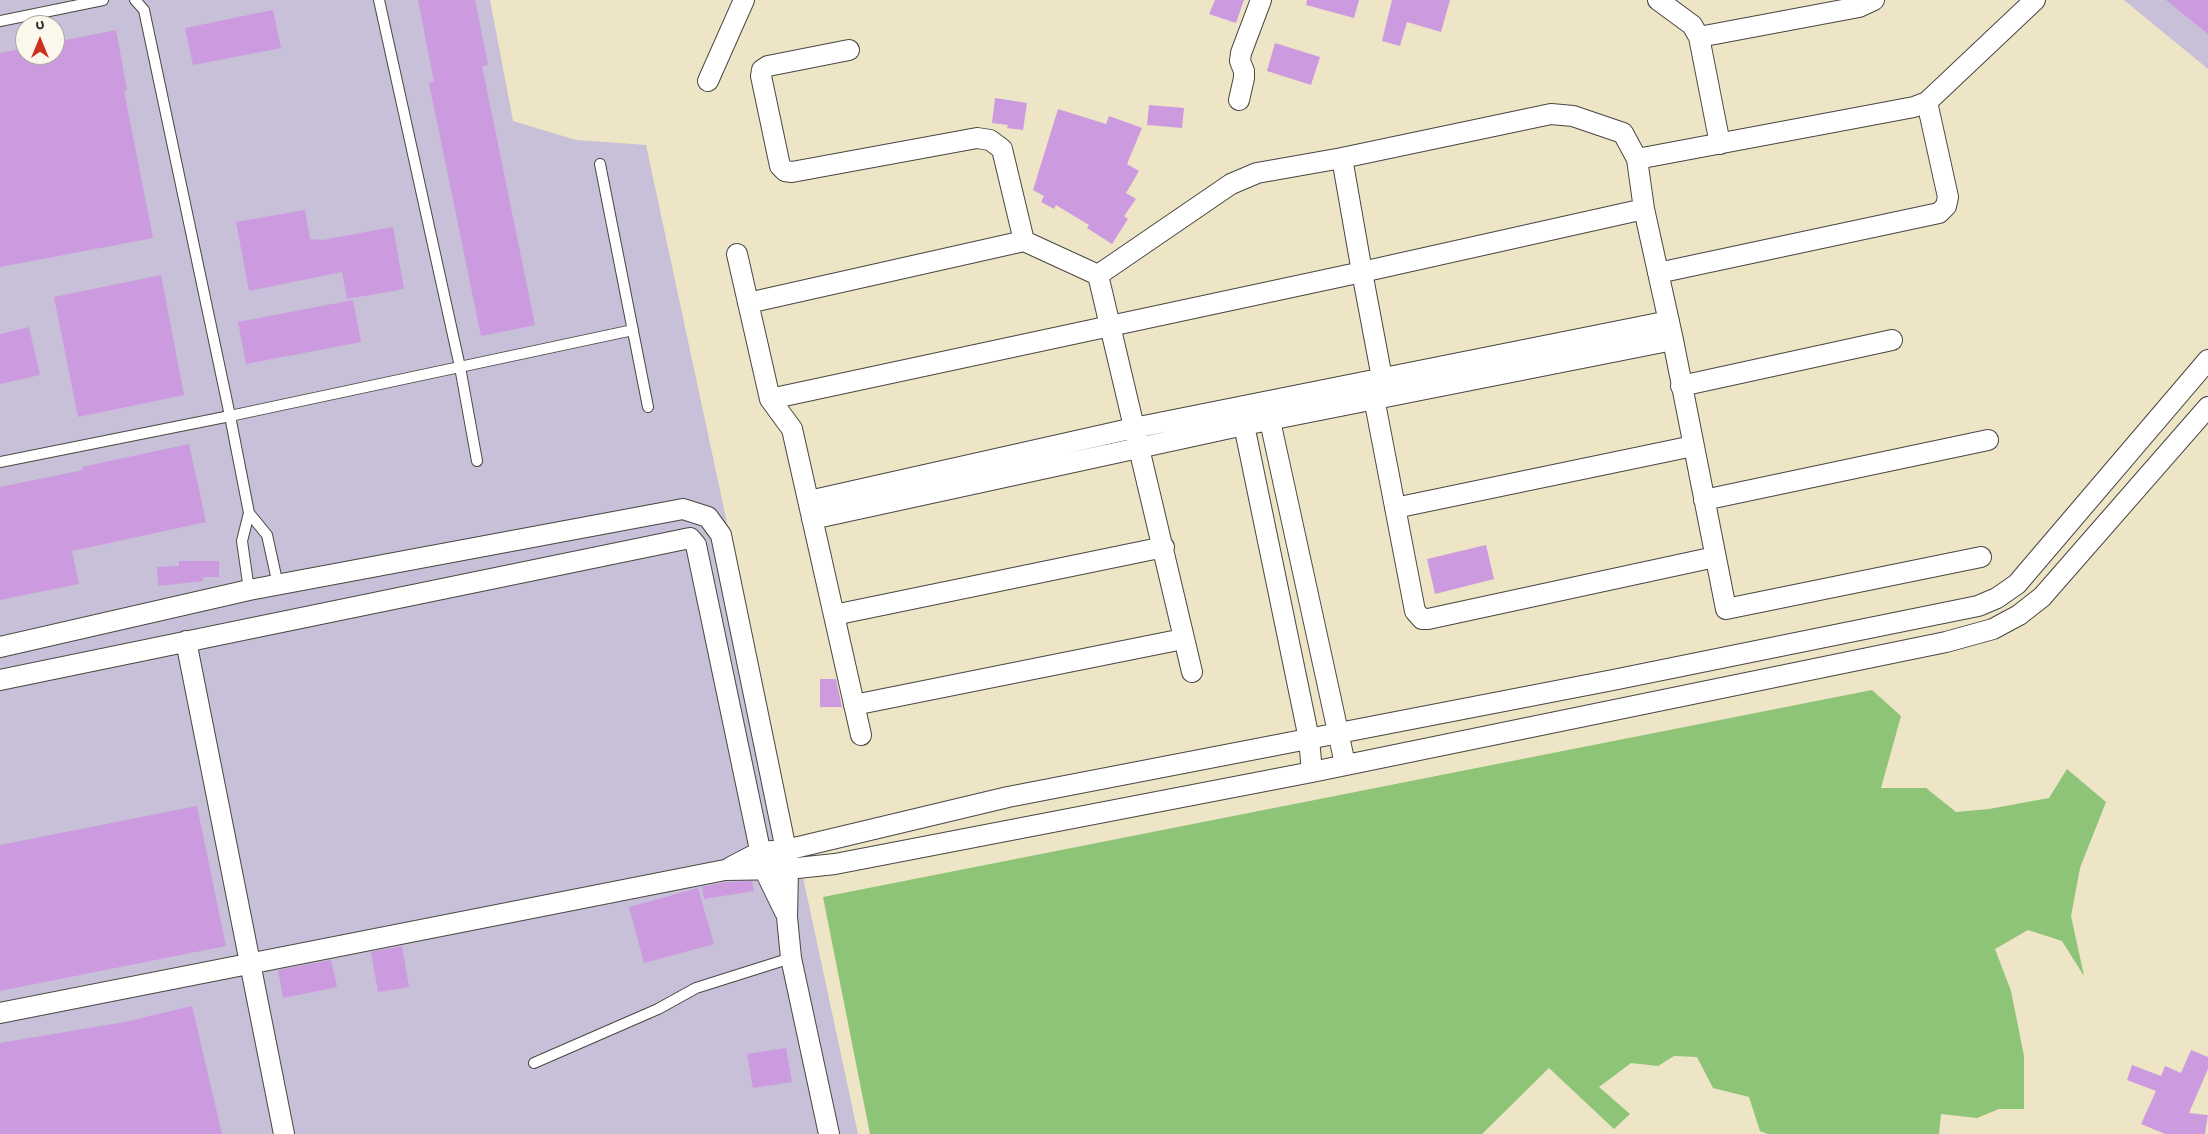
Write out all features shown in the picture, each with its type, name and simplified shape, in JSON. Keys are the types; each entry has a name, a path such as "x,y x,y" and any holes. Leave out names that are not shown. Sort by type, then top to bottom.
{"street":[{"path":"708,81 744,0"},
{"path":"1239,100 1244,78 1244,71 1240,61 1241,53 1261,0"},
{"path":"1658,0 1692,25 1699,37 1720,144"},
{"path":"1699,37 1859,7 1874,0"},
{"path":"1637,159 1928,102 2035,0"},
{"path":"849,50 768,66 762,70 761,76 780,166 785,171 792,172 977,138 990,140 1002,149 1024,241"},
{"path":"1658,273 1939,213 1946,206 1948,197 1928,102"},
{"path":"1098,275 1231,184 1257,173 1342,158 1551,114 1573,116 1623,133 1637,159 1644,209 1671,330 1726,609 1981,557"},
{"path":"1342,158 1382,378"},
{"path":"770,399 864,380 1111,324 1362,272 1644,209"},
{"path":"748,303 1024,241 1098,275"},
{"path":"737,254 770,399 792,429 861,734"},
{"path":"1098,275 1164,547 1183,639 1192,672"},
{"path":"811,510 1140,447 1242,416 1382,378 1671,330"},
{"path":"1268,410 1374,398 1671,330"},
{"path":"1681,386 1892,340"},
{"path":"787,859 1008,797 1337,734 1978,606 1996,598 2017,584 2208,360"},
{"path":"1374,398 1416,612 1422,618 1428,620 1715,557"},
{"path":"0,1013 725,870 762,861 787,859 835,864 1312,772 1946,642 1993,629 2019,615 2042,597 2208,407"},
{"path":"1268,410 1344,764"},
{"path":"811,510 1134,428 1242,416"},
{"path":"1242,416 1309,739 1312,772"},
{"path":"1704,500 1988,440"},
{"path":"1395,508 1693,446"},
{"path":"0,647 249,590 683,510 708,517 721,535 787,859 787,918 791,958 829,1134"},
{"path":"702,514 693,540 762,861 787,918"},
{"path":"0,680 686,538 693,540"},
{"path":"834,615 1164,547"},
{"path":"854,705 1183,639"},
{"path":"186,641 252,963 284,1134"}],"lane":[{"path":"0,21 103,0"},
{"path":"136,0 144,10 249,513 242,541 249,590"},
{"path":"379,0 460,367 477,461"},
{"path":"600,164 648,408"},
{"path":"0,462 230,416 633,330"},
{"path":"249,513 267,535 278,585"},
{"path":"534,1062 658,1009 696,988 791,958"}],"shaded area":[{"path":"0,0 490,0 513,121 576,140 646,145 858,1134 0,1134"},
{"path":"2124,0 2208,0 2208,69"}],"green space":[{"path":"1872,690 1901,716 1881,788 1926,788 1956,812 1989,809 2049,798 2067,769 2106,802 2080,868 2071,916 2084,976 2062,941 2028,930 1995,949 2011,991 2024,1056 2024,1109 1999,1109 1977,1118 1941,1114 1939,1134 1768,1134 1760,1131 1749,1097 1713,1088 1697,1057 1674,1056 1658,1066 1631,1063 1599,1087 1630,1114 1614,1129 1549,1068 1482,1134 870,1134 823,897"}],"building":[{"path":"418,0 475,0 488,65 482,66 535,325 481,336 429,83 434,82"},
{"path":"1215,0 1244,0 1236,23 1209,14"},
{"path":"1307,0 1359,0 1354,18 1306,5"},
{"path":"1392,0 1450,0 1441,32 1407,22 1400,46 1382,41"},
{"path":"2166,0 2208,0 2208,34"},
{"path":"273,10 281,48 193,65 185,28"},
{"path":"116,30 127,90 124,91 153,238 0,267 0,53 15,50 15,65 65,65 65,40"},
{"path":"1275,43 1320,57 1311,85 1267,71"},
{"path":"995,98 1027,103 1023,130 1007,128 1008,125 992,123"},
{"path":"1149,105 1184,108 1182,128 1147,125"},
{"path":"1058,109 1106,124 1109,116 1142,128 1127,164 1139,171 1126,193 1136,199 1124,216 1128,219 1112,244 1087,228 1089,225 1056,205 1054,209 1041,202 1044,196 1033,190"},
{"path":"305,210 310,239 323,240 393,227 404,289 347,299 342,272 249,291 236,222"},
{"path":"161,275 184,395 78,417 54,297"},
{"path":"353,300 361,342 246,364 238,322"},
{"path":"29,327 40,375 0,384 0,334"},
{"path":"189,444 206,522 72,551 79,584 0,600 0,487 83,470 82,467"},
{"path":"1486,545 1494,579 1435,594 1427,559"},
{"path":"179,561 219,561 219,577 203,577 203,581 158,586 157,567 179,566"},
{"path":"820,679 836,679 842,707 820,707"},
{"path":"197,806 226,946 0,991 0,845"},
{"path":"752,881 754,891 704,899 702,887 726,882"},
{"path":"698,888 714,944 644,963 629,907"},
{"path":"402,946 409,987 378,992 371,952"},
{"path":"331,960 337,987 283,998 278,970"},
{"path":"192,1006 222,1134 0,1134 0,1043 125,1022"},
{"path":"786,1048 792,1082 753,1088 747,1054"},
{"path":"2191,1050 2208,1057 2208,1069 2189,1113 2208,1115 2205,1134 2165,1134 2141,1124 2156,1091 2127,1080 2132,1065 2161,1076 2165,1066 2181,1073"}]}
